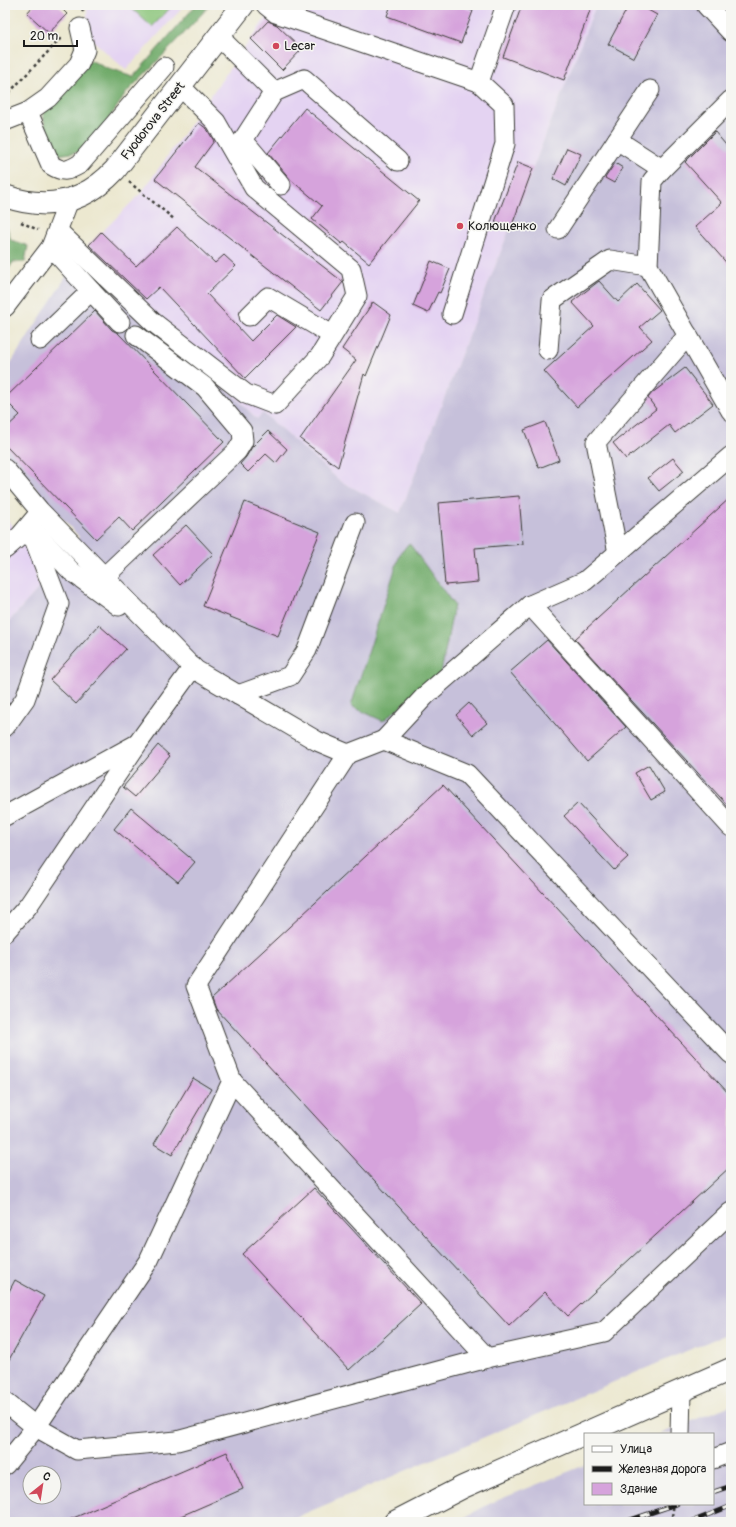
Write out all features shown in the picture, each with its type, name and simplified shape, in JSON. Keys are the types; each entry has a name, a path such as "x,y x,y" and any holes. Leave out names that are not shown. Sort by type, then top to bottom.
{"main road":[{"name":"Fyodorova Street","path":"5,196 40,204 69,200 92,190 104,181 115,170 243,5"},
{"path":"586,1433 731,1369"},
{"path":"395,1522 463,1487 584,1434"}],"lane":[{"path":"266,5 276,13 479,82 504,105 505,144 452,314"},
{"path":"479,82 506,5"},
{"path":"706,5 731,32"},
{"path":"5,121 28,112 48,98 79,64 85,50 76,25"},
{"path":"218,37 274,92"},
{"path":"28,112 51,165 58,169 67,171 80,164 164,67"},
{"path":"281,185 243,140 274,92 304,79 398,161"},
{"path":"54,239 154,322 246,394 275,405 320,356 357,296 351,270 254,188 216,122 180,86"},
{"path":"558,230 650,90"},
{"path":"731,100 662,169 652,181 648,266 731,411"},
{"path":"617,140 662,169"},
{"path":"5,307 54,239 69,200"},
{"path":"54,239 91,291 120,322"},
{"path":"548,350 552,300 610,260 648,266"},
{"path":"40,340 91,291"},
{"path":"249,316 268,297 332,335"},
{"path":"104,577 237,451 243,441 242,430 205,387 136,335"},
{"path":"618,553 596,442 688,335"},
{"path":"486,1358 232,1081 196,986 348,754 384,740 426,695 530,605 585,582 731,456"},
{"path":"5,469 40,511 193,667 317,741 348,754"},
{"path":"5,549 29,526 40,511"},
{"path":"238,694 290,676 307,650 355,523"},
{"path":"29,526 71,570 168,642"},
{"path":"5,727 25,699 59,604 29,526"},
{"path":"530,605 731,826"},
{"path":"5,932 28,906 138,744 193,667"},
{"path":"384,740 467,774 731,1054"},
{"path":"5,816 138,744"},
{"path":"5,1466 36,1427 149,1260 232,1081"},
{"path":"5,1402 36,1427 77,1450 177,1441 486,1358 604,1332 731,1212"},
{"path":"680,1433 681,1391"},
{"path":"714,1459 731,1452"}],"path":[{"path":"5,97 76,25 86,5"},
{"path":"115,170 175,220"},
{"path":"20,221 54,239"},
{"path":"671,1522 674,1505"}],"shaded area":[{"path":"90,5 185,5 126,70 88,36 87,8"},
{"path":"275,5 596,5 400,513 340,481 263,413 257,419 87,247 142,192"},
{"path":"596,5 731,5 731,1332 285,1522 5,1522 5,626 57,568 79,537 5,454 5,372 77,260 218,380 257,419 263,413 340,481 400,513"},
{"path":"5,517 30,548 39,588 5,626"},
{"path":"731,1405 731,1522 456,1522 491,1503 584,1465 584,1505 714,1505 714,1433 662,1433"}],"green space":[{"path":"128,5 173,5 152,27"},
{"path":"196,5 210,5 127,92 87,151 49,156 43,113 90,60 108,69 133,77"},
{"path":"5,221 11,240 28,246 25,262 13,262 5,275"},
{"path":"409,543 454,605 441,673 383,721 351,706 400,554"}],"building":[{"path":"34,5 58,5 67,14 49,33 27,13"},
{"path":"391,5 457,5 473,11 461,43 387,16"},
{"path":"522,5 592,5 564,80 503,57"},
{"path":"629,5 639,5 657,15 634,58 608,44"},
{"path":"268,21 277,25 302,49 282,70 251,39"},
{"path":"305,108 419,201 369,263 344,242 342,244 312,219 322,206 291,180 268,153"},
{"path":"199,123 207,129 214,141 195,167 343,282 321,310 155,179"},
{"path":"715,132 731,151 731,268 695,227 722,203 685,162"},
{"path":"567,148 581,154 566,186 553,179"},
{"path":"518,162 533,168 511,228 495,222"},
{"path":"615,163 623,168 614,183 605,178"},
{"path":"177,227 215,263 224,255 236,266 207,294 251,341 277,315 296,327 245,378 159,287 146,299 89,245 101,232 136,266"},
{"path":"431,261 450,269 440,293 438,292 428,313 413,306"},
{"path":"599,281 618,302 637,284 660,310 640,327 652,340 577,407 544,371 594,326 572,302"},
{"path":"373,302 391,315 366,376 364,374 338,467 300,439 356,360 342,349"},
{"path":"95,311 112,330 118,333 224,442 132,531 119,517 96,539 5,445 5,429 20,415 5,400 5,398"},
{"path":"685,368 713,404 675,433 669,425 626,459 613,443 656,409 648,398 652,393"},
{"path":"545,422 559,460 539,468 524,430"},
{"path":"268,431 287,449 276,463 266,454 248,472 240,464 252,447"},
{"path":"673,458 684,471 659,491 648,478"},
{"path":"519,496 523,544 475,548 478,582 445,585 438,503"},
{"path":"731,497 731,809 575,639"},
{"path":"245,502 320,532 278,636 203,606"},
{"path":"186,525 213,554 180,585 153,555"},
{"path":"99,625 126,649 76,704 50,680"},
{"path":"547,640 626,727 587,761 510,672"},
{"path":"469,703 487,723 473,735 456,715"},
{"path":"158,745 170,756 135,797 123,787"},
{"path":"649,765 665,792 651,800 635,773"},
{"path":"443,785 731,1096 731,1166 568,1316 545,1292 509,1326 216,1009 212,998"},
{"path":"578,803 628,857 614,870 564,816"},
{"path":"131,808 195,862 178,882 114,829"},
{"path":"193,1078 211,1089 172,1155 154,1144"},
{"path":"314,1188 421,1304 349,1370 242,1254"},
{"path":"15,1280 44,1296 5,1367 5,1299"},
{"path":"227,1452 243,1489 167,1522 64,1522"}],"railway":[{"path":"714,1492 731,1486"},
{"path":"624,1522 674,1505"},
{"path":"690,1522 731,1506"}],"place":[{"name":"Lecar","path":"276,46"},
{"name":"Колющенко","path":"460,226"}]}
